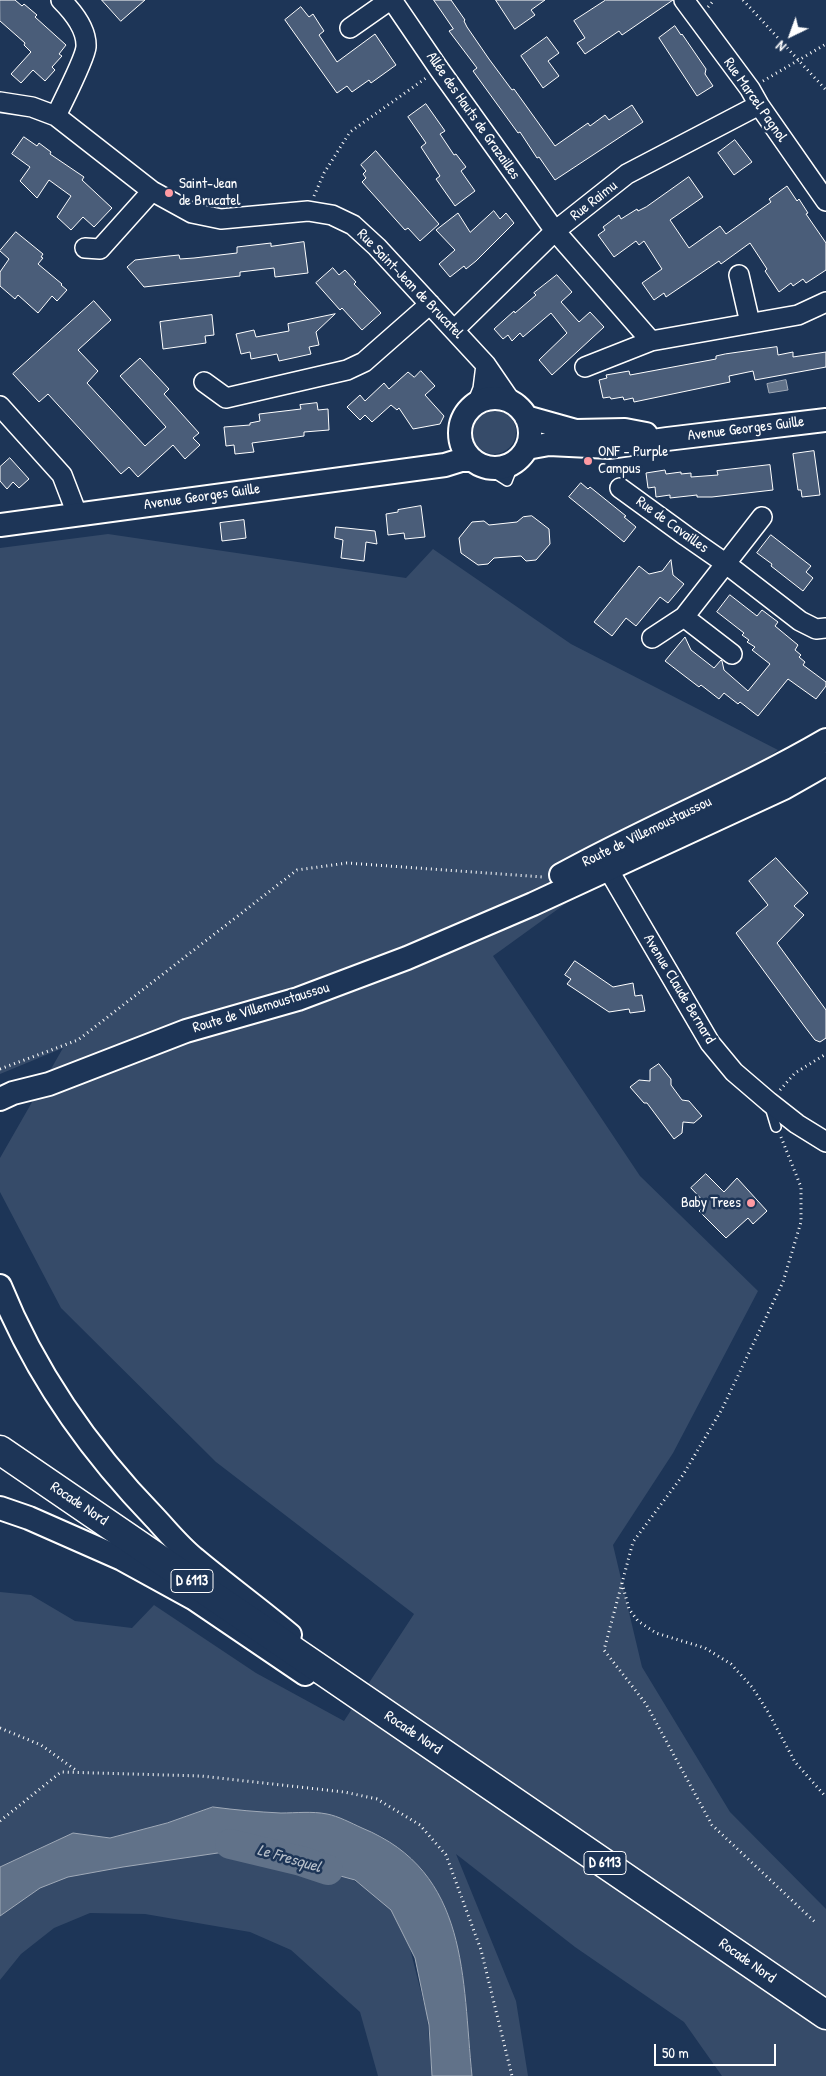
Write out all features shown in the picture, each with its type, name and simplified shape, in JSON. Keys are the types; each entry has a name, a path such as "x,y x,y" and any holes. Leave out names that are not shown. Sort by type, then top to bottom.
{"main road":[{"name":"Rocade Nord","path":"0,1450 826,2015"}],"street":[{"path":"56,116 86,49 84,32 68,7 61,0"},
{"name":"Allée des Hauts de Grazailles","path":"350,28 391,0 555,231"},
{"name":"Rue Marcel Pagnol","path":"684,0 826,201"},
{"name":"Rue Raimu","path":"454,330 555,231 627,174 754,97"},
{"name":"Rue Saint-Jean de Brucatel","path":"0,102 32,107 56,116 152,191 192,213 222,218 308,211 332,215 353,225 377,247 486,365 519,410"},
{"path":"85,248 100,249 152,191"},
{"path":"555,231 651,341"},
{"path":"739,276 750,323"},
{"path":"585,367 651,341 798,315 826,302"},
{"path":"204,382 226,398 347,370 364,362 430,304"},
{"path":"477,404 483,390 486,365"},
{"path":"495,398 519,410 530,433 521,456 500,468 479,463 463,447 460,436 464,419 469,410 477,404 495,398"},
{"path":"0,406 62,476 77,514"},
{"name":"Avenue Georges Guille","path":"519,410 576,431 625,430 667,438"},
{"name":"Avenue Georges Guille","path":"521,456 549,444 610,447 667,438 826,420"},
{"name":"Avenue Georges Guille","path":"404,470 441,455 460,436"},
{"name":"Avenue Georges Guille","path":"0,525 404,470 479,463"},
{"name":"Rue de Cavailles","path":"620,488 725,563 800,621 816,629 826,628"},
{"path":"652,638 684,617 762,517"},
{"path":"684,617 732,654"},
{"name":"Route de Villemoustaussou","path":"0,1099 13,1093 49,1084 186,1031 298,999 408,958 533,904 604,861 779,768 826,740"},
{"name":"Route de Villemoustaussou","path":"472,929 556,878 604,861 784,788 826,764"},
{"name":"Avenue Claude Bernard","path":"604,861 710,1043 734,1072 769,1102 797,1124 826,1142"},
{"name":"Route de Villemoustaussou","path":"0,1115 49,1084"},
{"path":"0,1286 15,1323 49,1385 86,1438 136,1498 193,1558 262,1612 383,1713"},
{"path":"0,1508 29,1518 122,1560 193,1598 261,1646 392,1731 505,1811 568,1837"}],"lane":[{"path":"769,1102 776,1127"}],"path":[{"path":"743,0 826,90"},
{"path":"754,97 800,60 826,44"},
{"path":"308,211 324,173 350,132 439,69"},
{"path":"0,1068 78,1040 297,870 347,863 556,878"},
{"path":"769,1102 796,1073 826,1054"},
{"path":"776,1127 801,1187 801,1222 783,1282 722,1409 683,1475 633,1542 604,1650 646,1704 712,1825 816,1923"},
{"path":"622,1583 629,1609 638,1622 656,1633 705,1648 731,1664 752,1687 795,1762 826,1797"},
{"path":"0,1728 41,1745 78,1772"},
{"path":"0,1821 61,1772 202,1776 344,1792 377,1799 420,1826 446,1855 481,1950 512,2076"}],"shaded area":[{"path":"786,380 788,390 769,393 767,384"},
{"path":"498,410 510,416 515,423 515,441 510,448 503,453 490,454 482,451 475,444 472,428 475,420 482,413"},
{"path":"108,534 406,578 433,549 571,644 778,750 493,956 640,1176 758,1291 673,1453 613,1545 642,1667 730,1812 826,1909 826,2076 722,2076 684,2022 575,1947 456,1854 516,2001 528,2076 472,2076 461,1970 457,1946 444,1904 434,1886 403,1852 381,1836 327,1814 253,1812 213,1807 167,1823 110,1838 73,1833 0,1867 0,1592 31,1595 75,1621 132,1628 154,1605 256,1673 344,1721 414,1614 216,1462 61,1308 0,1192 0,1158 63,1048 0,1074 0,548"},
{"path":"213,1807 264,1812 331,1815 362,1828 397,1847 423,1872 442,1900 454,1932 466,2003 472,2076 432,2076 429,2025 415,1958 391,1910 355,1880 315,1869 285,1856 266,1852 238,1850 68,1877 40,1888 0,1916 0,1867 73,1833 110,1838 167,1823"},
{"path":"200,1848 247,1856 283,1853 347,1876 391,1905 409,1945 427,2015 432,2076 378,2076 360,2012 291,1950 250,1932 145,1914 90,1913 54,1928 21,1954 0,1980 0,1914 43,1880"}],"building":[{"path":"0,0 15,0 22,6 24,4 37,15 35,17 66,45 59,54 62,56 52,67 55,70 45,81 33,70 21,83 11,74 31,52 24,45 25,43 0,21"},
{"path":"102,0 145,0 121,21"},
{"path":"434,0 451,0 489,59 512,90 514,89 555,146 588,123 590,126 605,115 609,120 632,105 643,122 555,180 473,71 477,68 449,31 453,29"},
{"path":"496,0 545,0 531,10 535,15 515,29"},
{"path":"606,0 673,0 622,35 619,31 585,54 577,43 585,38 574,21"},
{"path":"301,7 309,17 313,14 324,31 319,35 337,62 375,34 396,65 371,83 369,80 352,92 347,86 337,93 285,20"},
{"path":"675,26 706,69 705,74 713,86 697,96 659,38"},
{"path":"547,37 559,53 548,61 559,76 543,88 521,56"},
{"path":"426,104 445,131 440,134 454,155 456,154 466,167 461,171 475,191 455,206 436,179 440,176 421,147 426,143 408,117"},
{"path":"24,137 37,146 39,143 51,152 50,154 84,177 82,180 112,208 94,227 83,217 71,230 57,217 71,196 49,180 37,198 20,181 30,167 12,154"},
{"path":"735,140 752,162 734,175 718,153"},
{"path":"376,151 439,224 420,241 408,228 405,230 362,182 366,178 363,174 366,171 361,165"},
{"path":"689,177 703,197 670,220 689,248 720,226 726,234 771,202 769,199 787,186 797,201 799,199 808,213 806,214 826,243 826,270 806,283 803,279 793,286 791,283 779,292 750,243 721,264 719,261 666,297 664,293 654,300 642,283 662,269 644,241 639,245 636,241 614,257 598,235 605,230 603,227 619,215 621,219 637,209 638,211 646,207"},
{"path":"494,211 500,219 506,213 514,223 476,261 466,269 464,266 450,277 439,264 455,250 436,230 458,213 470,232"},
{"path":"16,232 43,254 41,257 43,258 38,264 67,290 57,301 52,296 38,313 18,295 15,299 0,286 0,272 9,259 0,251"},
{"path":"304,242 308,273 275,277 274,268 240,272 240,276 144,287 127,267 135,260 179,255 180,259 194,258 237,253 237,247 271,243 271,246"},
{"path":"333,268 339,275 345,270 356,282 354,284 381,313 362,330 342,308 340,310 316,283"},
{"path":"557,275 572,292 561,302 579,322 590,312 604,327 552,375 539,360 567,333 551,313 523,337 520,333 512,341 508,335 503,339 494,329 536,295 534,293"},
{"path":"94,301 111,320 78,350 98,371 87,383 145,446 166,427 120,376 140,358 169,389 164,394 199,433 193,438 200,445 185,459 173,445 138,477 129,467 121,474 48,394 39,402 13,374"},
{"path":"335,314 316,332 319,345 309,347 311,354 279,361 277,354 251,359 250,352 241,354 236,334 254,330 256,337 289,331 288,324"},
{"path":"212,315 214,335 205,336 206,343 163,349 160,322"},
{"path":"777,347 778,355 793,352 793,357 826,352 826,367 755,380 753,371 729,376 730,382 634,402 633,398 624,400 623,397 603,398 599,380 607,378 606,375 629,371 630,375 716,359 716,356 725,354"},
{"path":"421,371 435,386 425,395 444,416 440,424 413,429 399,408 397,410 391,405 372,422 365,415 360,420 347,407 360,395 365,401 384,383 389,389 408,372 414,377"},
{"path":"317,403 318,410 328,409 329,430 304,432 304,436 252,443 254,452 235,454 234,445 226,446 224,427 250,425 250,423 260,421 259,414 301,409 300,405"},
{"path":"814,451 820,495 802,497 801,490 798,490 793,454"},
{"path":"10,458 29,479 19,488 13,482 7,489 0,481 0,467"},
{"path":"770,465 773,490 712,497 697,497 697,495 670,498 670,495 656,497 655,487 648,488 646,473 665,470 666,474 691,473 691,477 718,475 717,471"},
{"path":"581,483 588,489 590,487 626,516 624,517 636,527 624,542 569,497"},
{"path":"421,506 425,537 405,539 404,533 388,535 386,514"},
{"path":"532,516 549,529 550,544 536,560 526,561 521,556 494,558 488,564 478,565 461,553 459,538 472,522 484,521 489,525 517,522 523,517"},
{"path":"244,520 246,538 222,541 220,523"},
{"path":"336,527 375,531 377,544 366,542 364,561 341,558 343,540 335,538"},
{"path":"771,535 811,566 806,572 813,578 803,591 757,553"},
{"path":"671,560 673,575 684,584 668,603 660,597 636,626 626,618 612,636 594,622 639,566 649,574 662,571"},
{"path":"730,595 757,616 762,610 778,622 775,626 798,645 795,650 805,662 803,665 826,682 826,686 816,699 788,679 758,716 740,702 738,704 724,693 719,699 701,685 699,687 665,661 685,637 691,650 714,668 721,660 724,670 748,691 770,664 752,650 755,647 747,642 749,640 742,635 744,633 717,612"},
{"path":"776,858 808,893 794,906 804,915 777,943 826,1010 826,1038 820,1042 815,1040 736,933 768,905 749,881"},
{"path":"575,961 613,987 633,983 635,996 642,995 645,1011 630,1013 629,1009 609,1012 567,984 571,979 565,975"},
{"path":"659,1064 671,1079 671,1085 682,1100 689,1101 702,1116 694,1123 683,1122 682,1133 674,1139 647,1103 644,1103 630,1087 639,1080 650,1081 650,1070"},
{"path":"706,1174 724,1192 737,1178 767,1211 753,1224 748,1218 726,1238 699,1211 706,1204 691,1188"}],"waterway":[{"name":"Le Fresquel","path":"230,1844 301,1861 328,1870"}],"place":[{"name":"Saint-Jean de Brucatel","path":"169,193"},
{"name":"ONF - Purple Campus","path":"588,461"},
{"name":"Baby Trees","path":"751,1203"}]}
